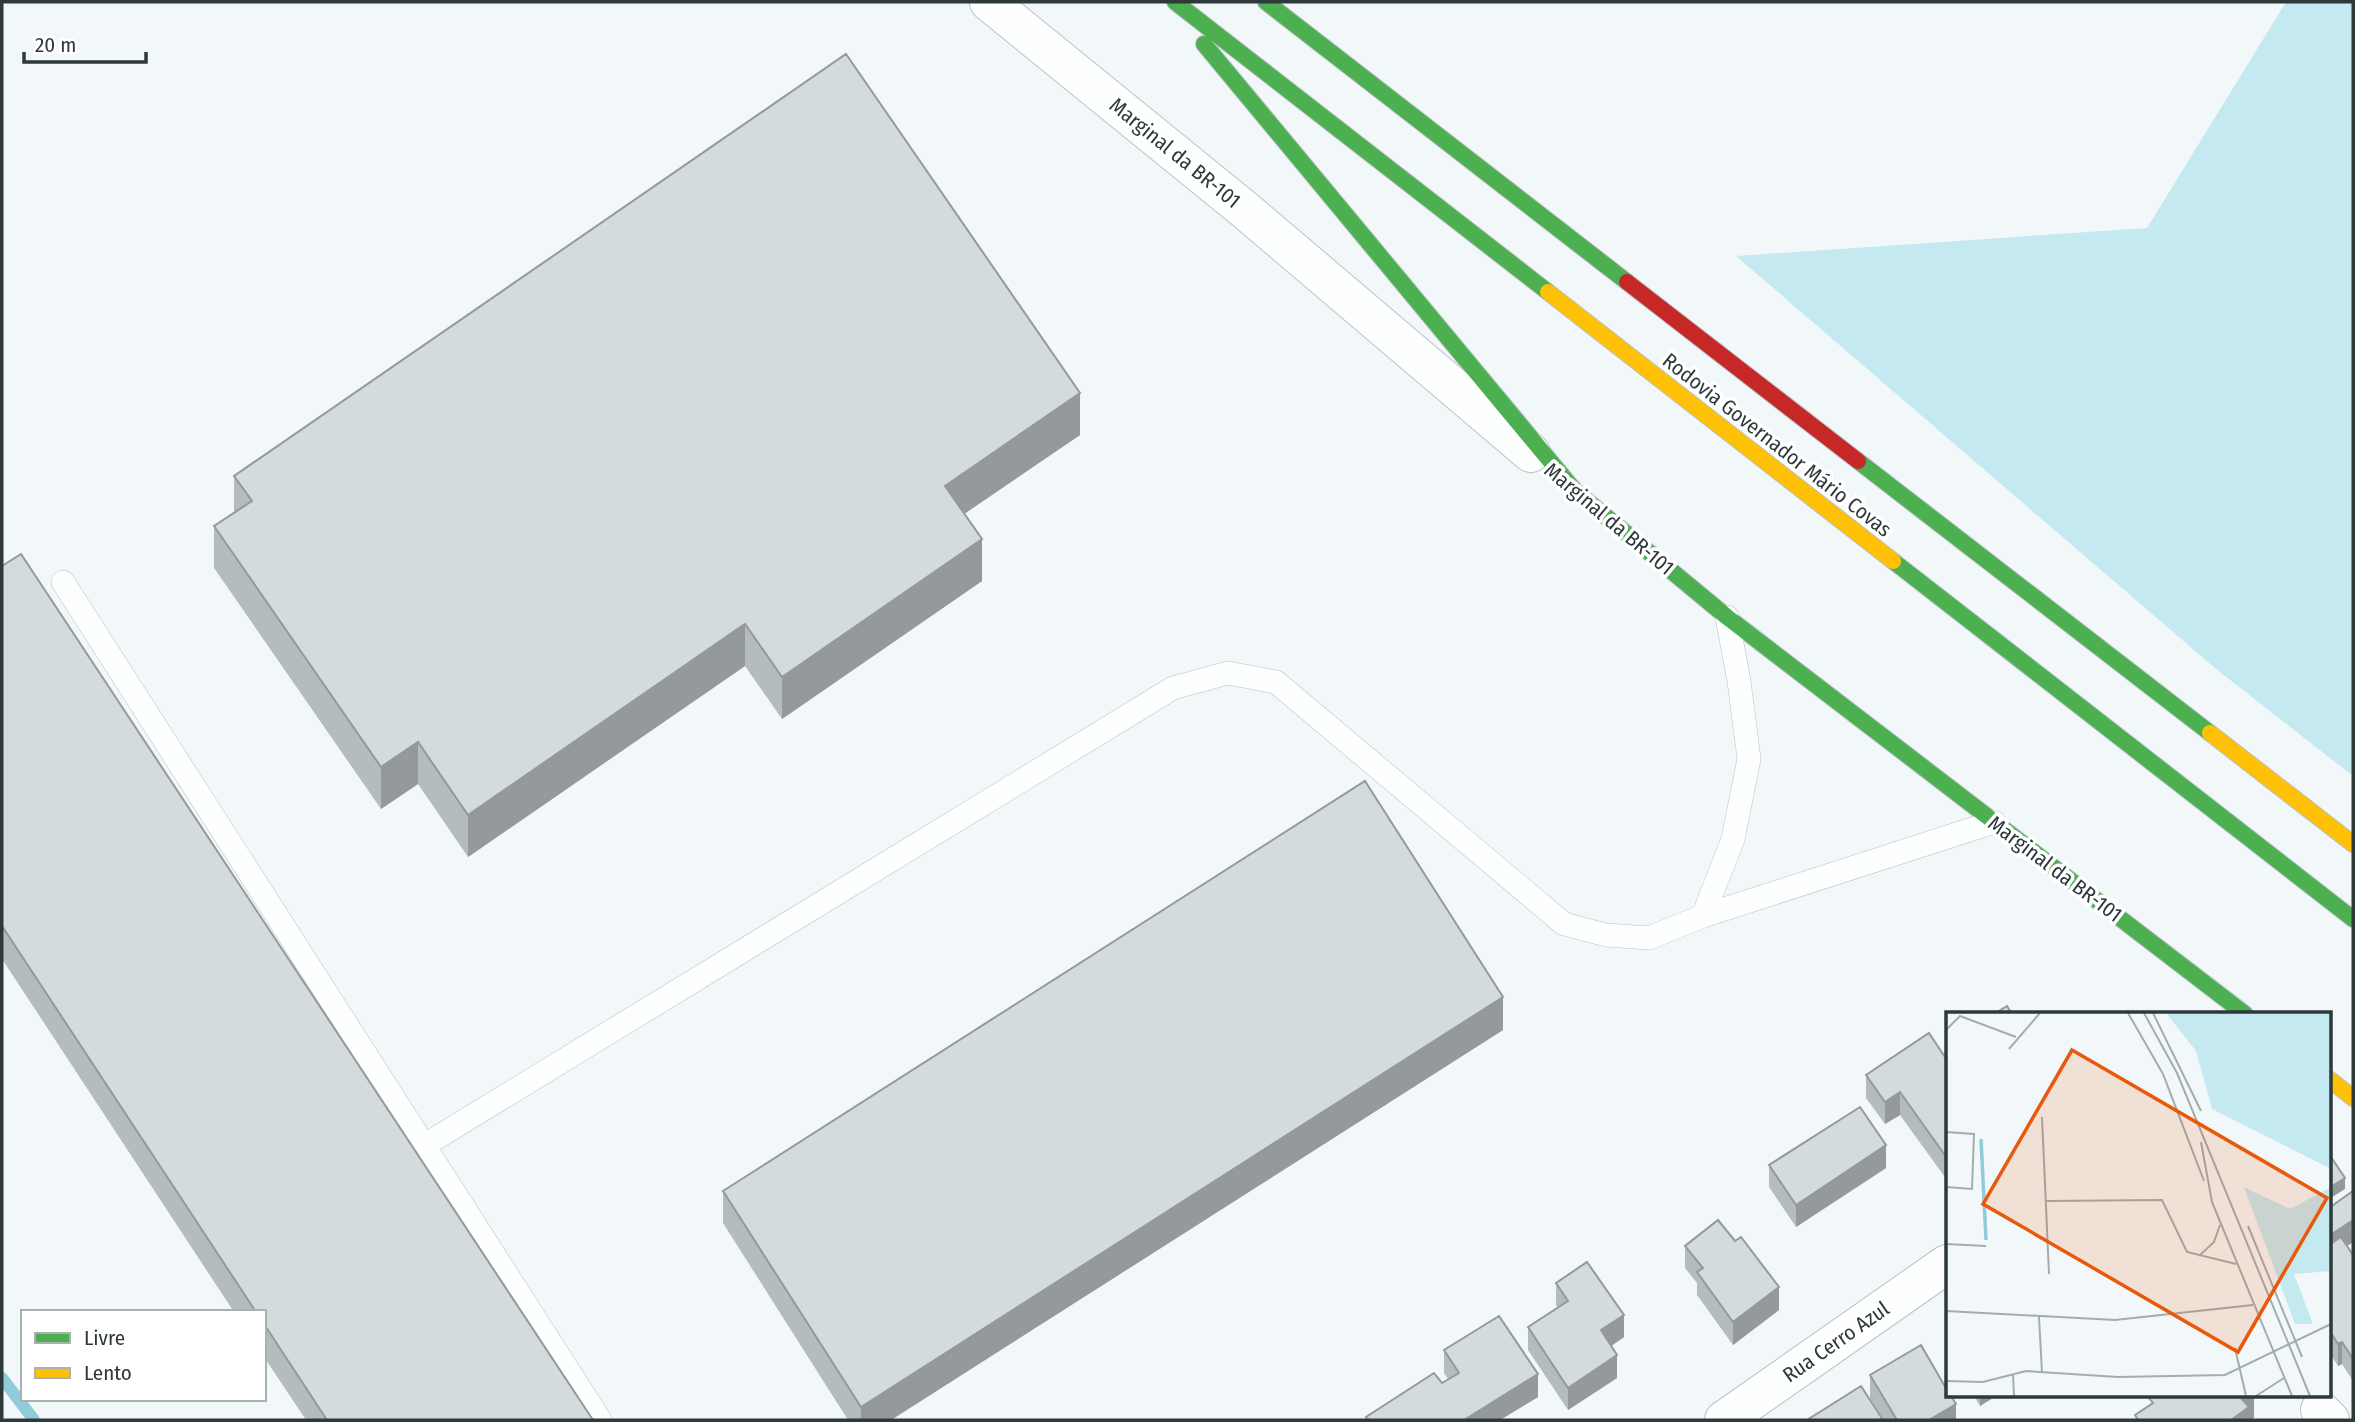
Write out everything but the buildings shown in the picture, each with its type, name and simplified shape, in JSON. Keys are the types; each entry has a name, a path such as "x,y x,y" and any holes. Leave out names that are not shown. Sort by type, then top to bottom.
{"main road":[{"path":"1169,2 1575,491"},
{"name":"Rodovia Governador Mário Covas","path":"1175,2 2353,919"},
{"name":"Rodovia Governador Mário Covas","path":"1266,2 2353,844"},
{"name":"Marginal da BR-101","path":"1575,491 1727,617 2242,1012"},
{"path":"2330,1080 2353,1098"}],"street":[{"name":"Marginal da BR-101","path":"989,2 1245,210 1575,491"},
{"name":"Rua Cerro Azul","path":"1724,1420 1946,1265"}],"lane":[{"path":"63,582 600,1420"},
{"path":"1703,916 1734,839 1749,759 1727,617"},
{"path":"425,1145 1173,688 1228,673 1276,682 1564,924 1606,935 1649,938 1703,916 1994,822"}],"shaded area":[{"path":"2286,2 2353,2 2353,776 2216,669 1736,256 2147,228"}],"waterway":[{"path":"2,1378 34,1420"}],"traffic: fast":[{"path":"1175,2 1548,292"},
{"path":"1266,2 1627,282"},
{"path":"1204,44 1575,491"},
{"path":"1858,461 2210,733"},
{"path":"1575,491 1727,617 2242,1012"},
{"path":"1893,561 2353,919"}],"traffic: slow":[{"path":"1548,292 1893,561"},
{"path":"2210,733 2353,844"},
{"path":"2330,1080 2353,1098"}],"traffic: jam":[{"path":"1627,282 1858,461"}]}
